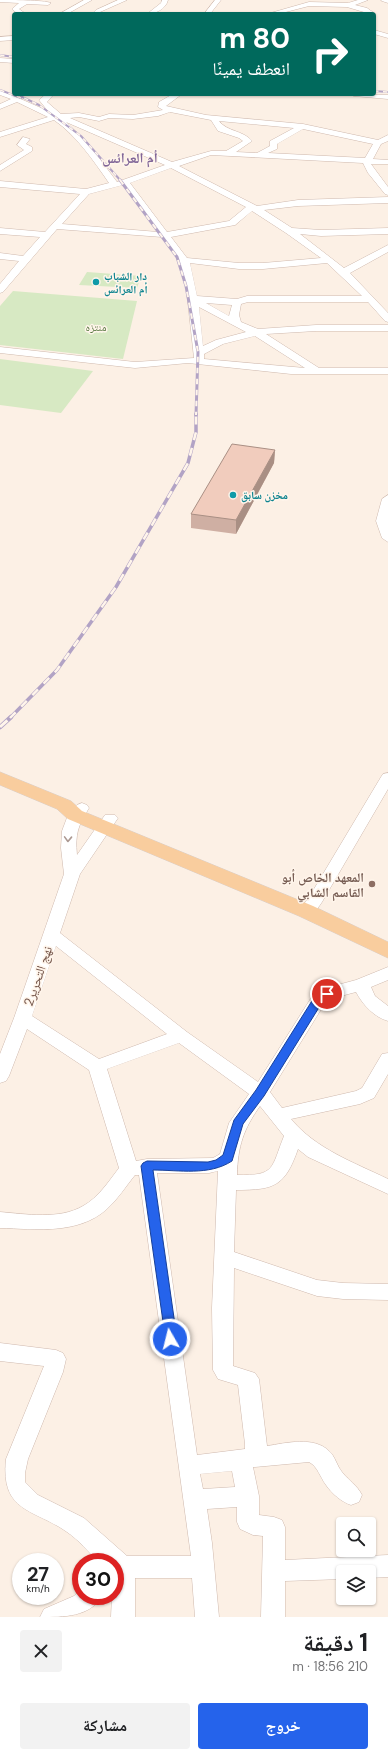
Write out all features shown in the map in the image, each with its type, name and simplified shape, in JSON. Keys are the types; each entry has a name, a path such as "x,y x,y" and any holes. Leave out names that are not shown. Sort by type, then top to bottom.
{"main road":[{"path":"0,778 200,862 388,937"},
{"path":"310,907 388,951"}],"street":[{"path":"0,0 23,0 52,6 64,12 89,0"},
{"path":"20,12 15,9 23,0"},
{"path":"97,12 124,0"},
{"path":"153,12 164,4 165,0"},
{"path":"209,12 218,0"},
{"path":"345,5 365,0"},
{"path":"384,0 388,1"},
{"path":"282,12 309,4 345,5 368,12"},
{"path":"376,33 388,36"},
{"path":"0,40 12,38"},
{"path":"376,41 388,39"},
{"path":"0,60 12,61"},
{"path":"0,92 172,165 207,186 253,208 292,231 344,273 370,299 384,310 388,319"},
{"path":"48,96 43,100 44,103 56,117 80,138 114,184"},
{"path":"175,96 162,104 162,107 169,110 214,118 303,126 342,136 378,142 383,141 388,137"},
{"path":"376,96 388,97"},
{"path":"0,107 17,99"},
{"path":"0,135 56,117 79,115 99,118 109,116 133,117 158,114 169,110"},
{"path":"214,118 221,129 254,142 274,145"},
{"path":"260,155 274,147 273,143 303,126"},
{"path":"0,169 28,151 29,149 21,146 26,139"},
{"path":"227,154 254,142"},
{"path":"378,142 367,165 388,192"},
{"path":"0,184 86,192 126,182 206,154 260,155 388,162"},
{"path":"126,182 160,225 165,235 184,260 191,284 199,356"},
{"path":"0,290 4,280 56,226 86,192"},
{"path":"56,226 165,235 226,224 238,219 253,208 298,203 388,200"},
{"path":"0,231 47,235"},
{"path":"292,231 388,231"},
{"path":"344,273 388,248"},
{"path":"377,255 388,258"},
{"path":"0,256 25,259"},
{"path":"184,260 239,266 263,266 328,260"},
{"path":"192,299 236,302 247,299 370,299"},
{"path":"192,299 237,324 256,332 317,371"},
{"path":"236,302 234,315 237,324"},
{"path":"199,356 224,340 256,332 279,330 388,328"},
{"path":"0,350 135,365 199,356 291,371 388,371"},
{"path":"388,501 382,521 388,538"},
{"path":"310,907 388,777"},
{"name":"نهج التحرير2","path":"72,809 67,838 72,874"},
{"name":"نهج التحرير2","path":"0,1076 23,1018 72,874 107,822"},
{"path":"52,935 181,1036 260,1093 294,1135 315,1152 388,1187"},
{"path":"273,1617 274,1527 253,1526 248,1522 248,1459 256,1444 248,1379 225,1373 223,1370 222,1308 228,1158 238,1123 260,1093 319,999 336,991 361,985 388,973"},
{"path":"361,985 369,1000 388,1015"},
{"path":"23,1018 97,1066 138,1167 195,1500 201,1543 207,1617"},
{"path":"97,1066 181,1036"},
{"path":"278,1115 360,1097 368,1093 388,1059"},
{"path":"226,1183 263,1181 271,1178 278,1173 294,1135"},
{"path":"0,1220 65,1221 86,1214 101,1203 138,1167 208,1166 218,1164 228,1158"},
{"path":"225,1258 252,1265 295,1282 319,1288 388,1292"},
{"path":"0,1352 56,1359 38,1412 17,1457 7,1472 24,1498 75,1524 107,1553"},
{"path":"188,1466 290,1453 312,1452 322,1458 334,1479 350,1495"},
{"path":"195,1500 248,1496"},
{"path":"124,1563 203,1567"},
{"path":"274,1571 388,1566"},
{"path":"52,1617 80,1605"},
{"path":"122,1605 123,1617"}],"green space":[{"path":"87,272 141,276 137,288 79,285"},
{"name":"منتزه","path":"13,291 137,301 123,359 0,345 0,306"},
{"path":"0,359 93,371 61,413 0,405"}],"building":[{"name":"مخزن سابق","path":"232,444 275,450 236,520 191,514"}],"railway":[{"path":"0,55 12,57"},
{"path":"0,90 12,95"},
{"path":"376,91 388,92"},
{"path":"16,96 21,98"},
{"path":"20,96 39,105 81,136 121,181"},
{"path":"120,180 177,257 186,286 198,352 196,415"},
{"path":"11,717 57,670 116,587 188,463 196,432 196,415"},
{"path":"0,727 11,717"}],"place":[{"name":"دار الشباب أم العرائس","path":"96,282"},
{"name":"مخزن سابق","path":"233,495"},
{"name":"المعهد الخاص أبو القاسم الشابي","path":"372,884"}],"district":[{"name":"أم العرائس","path":"130,158"}],"route":[{"path":"170,1339 147,1166 208,1166 218,1164 228,1158 238,1123 260,1093 319,999 327,994"}]}
